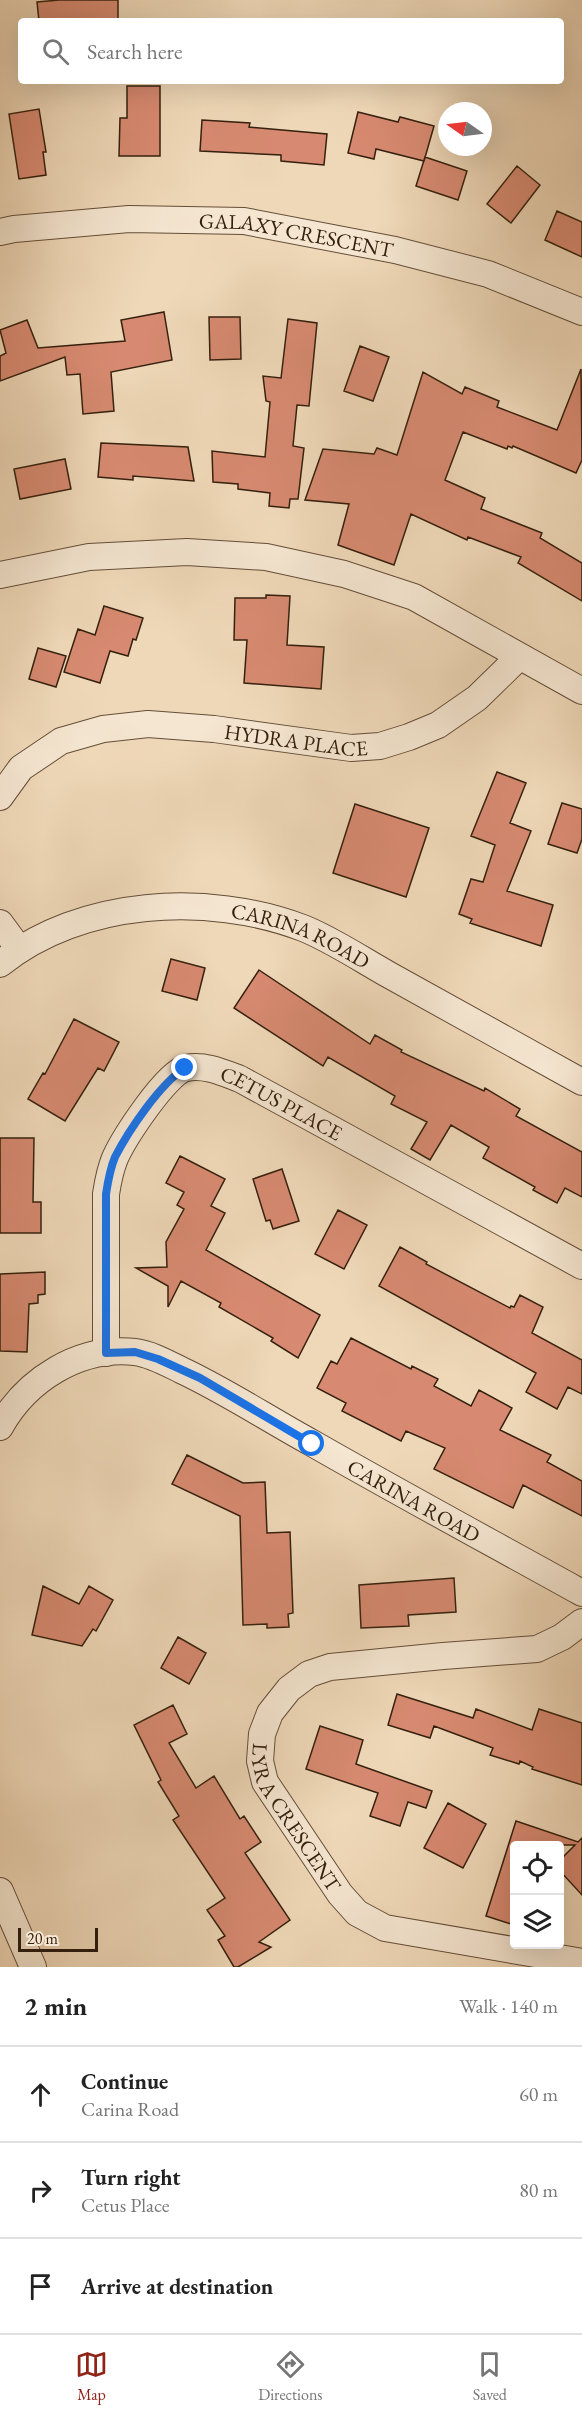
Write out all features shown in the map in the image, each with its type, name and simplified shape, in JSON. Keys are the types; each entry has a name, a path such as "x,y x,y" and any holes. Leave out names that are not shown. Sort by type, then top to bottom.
{"street":[{"name":"GALAXY CRESCENT","path":"0,232 129,219 244,221 395,250 488,274 582,312"},
{"path":"0,575 89,557 186,552 266,557 344,574 414,597 582,691"},
{"name":"HYDRA PLACE","path":"0,797 21,768 61,741 103,729 148,724 214,729 351,748 380,746 409,737 438,724 477,698 519,657"},
{"name":"CARINA ROAD","path":"9,956 84,919 174,905 238,909 304,928 582,1082"},
{"path":"0,923 9,956"},
{"name":"CETUS PLACE","path":"106,1353 106,1194 109,1175 116,1157 156,1094 172,1077 185,1068 200,1067 240,1079 582,1266"},
{"name":"CARINA ROAD","path":"0,1427 18,1400 35,1382 53,1370 106,1353 135,1352 158,1359 200,1378 322,1449 582,1593"},
{"name":"LYRA CRESCENT","path":"582,1622 562,1637 537,1649 330,1667 309,1674 289,1689 270,1713 262,1734 260,1761 265,1782 340,1894 357,1913 385,1928 582,1962"},
{"path":"0,1891 33,1967"}],"building":[{"path":"118,0 118,18 39,18 37,2"},
{"path":"127,86 160,86 160,156 119,156 120,118 127,118"},
{"path":"39,109 46,152 43,152 46,175 19,179 9,114"},
{"path":"358,112 398,122 400,117 434,126 424,161 376,149 374,159 348,153"},
{"path":"202,120 250,123 249,127 327,134 324,165 281,161 281,155 200,151"},
{"path":"425,157 467,171 458,200 416,186"},
{"path":"517,166 540,185 511,223 487,204"},
{"path":"557,211 582,222 582,257 545,240"},
{"path":"164,312 172,360 111,372 114,411 83,414 80,374 67,375 65,357 0,381 0,356 6,353 0,330 27,320 38,348 125,341 121,320"},
{"path":"209,317 240,317 241,359 210,360"},
{"path":"288,319 317,323 309,406 297,405 293,446 304,448 298,499 290,499 289,508 269,506 270,493 238,489 238,484 213,482 212,451 265,457 270,402 266,401 263,376 281,378"},
{"path":"360,346 389,357 373,401 344,391"},
{"path":"581,369 582,460 576,473 513,446 512,448 508,446 507,449 463,432 445,480 485,498 481,509 542,533 540,538 582,563 582,601 518,563 521,557 468,537 467,540 411,514 394,565 338,545 349,504 305,500 323,449 374,454 377,448 397,455 423,372 462,394 465,387 499,401 497,407 557,430"},
{"path":"101,443 188,447 194,481 133,476 133,480 98,477"},
{"path":"65,459 71,489 20,499 14,469"},
{"path":"266,595 290,596 287,645 324,647 321,689 244,683 247,640 234,640 235,598 266,598"},
{"path":"104,606 143,618 128,656 110,651 100,683 64,672 78,629 95,635"},
{"path":"38,648 66,656 56,687 29,679"},
{"path":"497,772 526,783 510,823 531,831 507,891 553,905 541,946 470,923 472,919 459,914 471,879 483,882 495,845 471,836"},
{"path":"562,803 582,809 582,839 577,853 548,844"},
{"path":"355,804 429,828 406,897 333,873"},
{"path":"171,959 205,968 197,1000 162,991"},
{"path":"259,970 370,1044 375,1035 402,1050 401,1052 484,1091 485,1088 520,1109 516,1116 582,1152 582,1197 565,1188 557,1203 533,1190 535,1187 483,1158 489,1147 451,1125 430,1160 411,1149 427,1122 391,1104 395,1096 328,1057 323,1066 234,1008"},
{"path":"74,1019 119,1042 104,1071 98,1068 65,1121 28,1099 43,1073 45,1074"},
{"path":"0,1138 34,1138 33,1202 41,1202 41,1233 0,1233"},
{"path":"180,1156 225,1179 211,1206 225,1213 206,1250 320,1315 298,1358 271,1341 273,1338 219,1307 221,1303 181,1281 168,1307 168,1286 136,1268 167,1267 166,1242 184,1209 177,1205 184,1192 166,1183"},
{"path":"282,1169 299,1221 273,1229 270,1220 266,1221 253,1179"},
{"path":"338,1210 367,1225 344,1269 315,1254"},
{"path":"400,1247 427,1262 426,1264 510,1308 514,1307 520,1295 543,1307 532,1333 582,1360 582,1394 568,1387 557,1409 526,1392 536,1373 379,1286"},
{"path":"45,1272 45,1294 38,1295 38,1303 29,1304 27,1352 0,1351 0,1274"},
{"path":"351,1338 411,1369 412,1366 438,1379 434,1386 471,1406 479,1390 512,1408 500,1430 551,1455 547,1462 582,1481 582,1516 523,1485 513,1508 434,1469 445,1448 406,1431 401,1441 342,1411 346,1403 317,1388 331,1361 337,1364"},
{"path":"187,1455 243,1483 265,1482 267,1533 290,1532 293,1613 288,1614 289,1627 267,1628 267,1624 243,1625 240,1516 172,1484"},
{"path":"454,1578 456,1612 408,1615 409,1626 361,1628 359,1585"},
{"path":"43,1586 79,1604 89,1586 113,1600 96,1631 93,1629 82,1646 32,1635"},
{"path":"178,1637 206,1653 189,1684 161,1668"},
{"path":"397,1694 473,1718 476,1709 532,1730 539,1709 582,1723 582,1785 532,1769 533,1767 520,1761 519,1764 490,1755 493,1748 434,1726 430,1738 388,1725"},
{"path":"173,1705 187,1734 169,1743 196,1788 214,1776 240,1819 244,1816 261,1842 245,1853 290,1920 259,1942 271,1947 238,1967 234,1967 218,1940 225,1936 207,1910 225,1898 173,1820 179,1816 158,1782 161,1780 134,1725"},
{"path":"320,1726 363,1740 356,1764 432,1791 426,1808 408,1802 400,1826 370,1816 378,1793 306,1769"},
{"path":"448,1803 486,1824 463,1868 424,1848"},
{"path":"516,1821 578,1842 582,1838 582,1895 564,1875 564,1856 575,1845 564,1845 564,1841 510,1841 510,1924 486,1916"}],"route":[{"path":"185,1068 172,1077 156,1094 116,1157 109,1175 106,1194 106,1353 135,1352 158,1359 200,1378 312,1444"}]}
